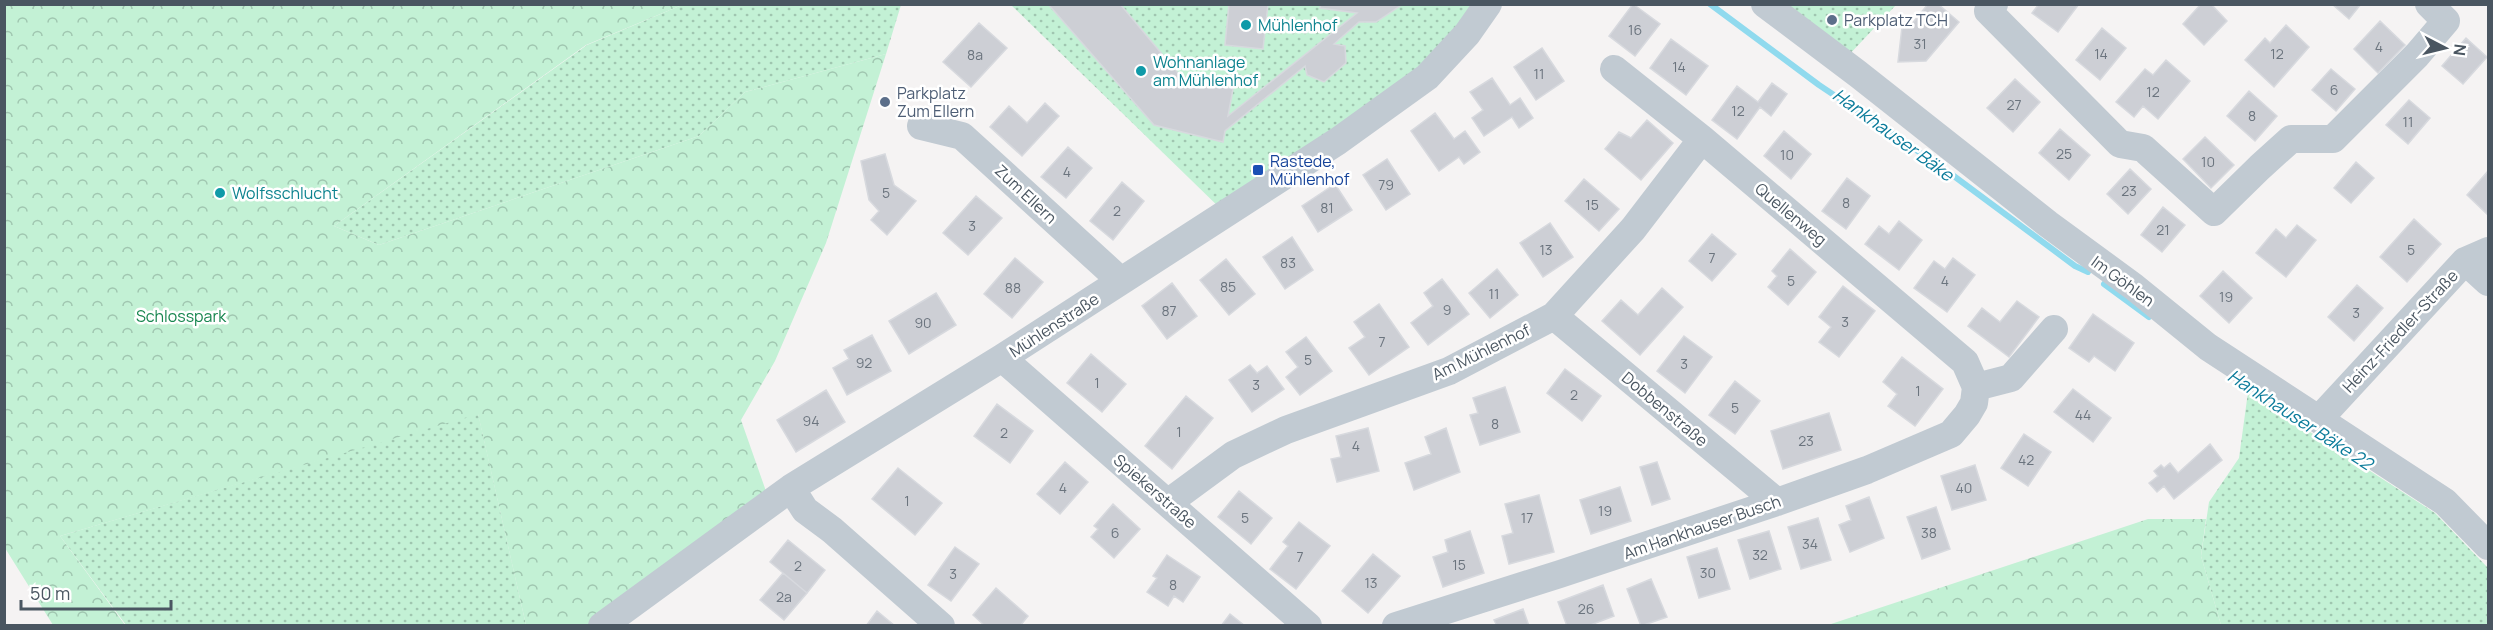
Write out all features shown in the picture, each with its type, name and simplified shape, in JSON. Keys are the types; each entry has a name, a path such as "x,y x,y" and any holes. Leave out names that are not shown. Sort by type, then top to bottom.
{"street":[{"name":"Mühlenstraße","path":"602,626 791,488 1002,358 1338,141 1427,77 1467,34 1488,4"},
{"name":"Im Göhlen","path":"1765,4 1858,74 2048,225 2134,287 2208,347 2445,502 2488,546"},
{"path":"1994,4 1988,11 2120,144 2143,148 2214,212 2291,139 2333,139 2417,55 2446,21 2429,4"},
{"name":"Quellenweg","path":"1614,69 1702,139 1970,374"},
{"name":"Zum Ellern","path":"921,126 962,136 1120,281"},
{"name":"Am Mühlenhof","path":"1168,502 1233,455 1296,426 1449,371 1554,316 1633,229 1702,139"},
{"name":"Heinz-Friedler-Straße","path":"2319,419 2477,256"},
{"path":"2477,256 2488,282"},
{"name":"Dobbenstraße","path":"1554,316 1777,502"},
{"path":"1970,374 2011,378 2054,329"},
{"name":"Spiekerstraße","path":"1002,358 1308,626"},
{"name":"Am Hankhauser Busch","path":"1396,626 1777,502 1867,470 1951,434 1974,403 1970,374"},
{"path":"791,488 805,510 832,530 941,626"}],"green space":[{"name":"Schlosspark","path":"5,5 682,5 586,45 334,226 379,245 699,136 745,92 886,54 826,243 775,361 741,420 767,494 596,625 526,625 478,414 60,536 125,625 53,625 5,548"},
{"path":"682,5 901,5 886,54 745,92 699,136 379,245 334,226 587,45"},
{"path":"1011,5 1488,5 1467,34 1226,214"},
{"path":"1775,5 1896,5 1846,58"},
{"path":"2248,392 2435,513 2488,568 2488,625 2221,625 2201,556 2209,502 2239,458"},
{"path":"478,413 526,625 126,625 60,536"},
{"path":"2148,519 2206,519 2201,556 2221,625 1828,625"}],"building":[{"name":"Wohnanlage am Mühlenhof","path":"1048,4 1120,4 1183,79 1233,89 1228,116 1357,13 1320,8 1321,4 1403,4 1376,22 1359,22 1334,44 1345,46 1346,63 1324,82 1307,75 1305,66 1225,131 1223,142 1154,125"},
{"name":"Mühlenhof","path":"1229,4 1268,4 1263,49 1225,45"},
{"path":"1633,4 1660,24 1635,56 1609,36"},
{"path":"1928,4 1938,4 1959,22 1926,61 1898,62 1902,27 1911,25"},
{"path":"2039,4 2079,4 2058,32 2032,13"},
{"path":"2201,4 2211,4 2227,21 2204,45 2183,24"},
{"path":"2332,4 2361,4 2349,19"},
{"path":"2380,21 2405,45 2378,73 2354,49"},
{"path":"979,23 1007,48 971,87 943,62"},
{"path":"2286,25 2309,47 2274,87 2245,60 2265,38 2270,43"},
{"path":"2102,28 2126,48 2100,80 2076,60"},
{"path":"2466,38 2487,57 2463,84 2442,66"},
{"path":"1671,39 1708,66 1686,95 1650,68"},
{"path":"1542,48 1564,81 1536,100 1514,67"},
{"path":"2166,60 2190,81 2158,119 2143,106 2134,117 2116,102 2145,69 2153,75"},
{"path":"2331,69 2355,89 2336,111 2312,90"},
{"path":"1492,78 1510,105 1520,98 1533,118 1519,128 1512,117 1484,136 1472,118 1483,110 1470,92"},
{"path":"2015,79 2040,102 2013,132 1987,108"},
{"path":"1772,83 1787,94 1771,116 1760,107 1737,139 1712,120 1737,86 1758,102"},
{"path":"2249,91 2277,116 2255,141 2227,116"},
{"path":"2409,100 2430,118 2408,144 2386,125"},
{"path":"1045,103 1059,116 1022,156 990,127 1009,106 1027,123"},
{"path":"1435,113 1454,139 1465,131 1480,152 1464,164 1459,157 1439,171 1411,131"},
{"path":"1647,120 1673,143 1641,180 1605,149 1619,132 1631,138"},
{"path":"2060,129 2090,155 2069,180 2039,153"},
{"path":"1784,131 1811,154 1791,179 1764,156"},
{"path":"2205,137 2234,165 2211,188 2183,159"},
{"path":"1068,147 1092,168 1066,198 1041,177"},
{"path":"885,154 894,185 916,201 887,235 871,220 879,211 869,200 861,161"},
{"path":"1387,159 1410,194 1386,210 1363,175"},
{"path":"2356,162 2374,178 2351,203 2334,188"},
{"path":"2130,169 2151,189 2128,214 2107,194"},
{"path":"2488,171 2488,215 2467,195"},
{"path":"1847,178 1870,196 1846,229 1822,211"},
{"path":"1584,179 1619,209 1599,231 1565,201"},
{"path":"1122,182 1144,201 1113,240 1090,221"},
{"path":"1335,184 1352,210 1318,232 1302,206"},
{"path":"976,196 1002,218 968,255 943,233"},
{"path":"2163,207 2185,225 2162,252 2141,235"},
{"path":"2414,219 2441,244 2407,282 2380,257"},
{"path":"1899,221 1922,240 1899,270 1865,244 1879,226 1889,234"},
{"path":"1550,223 1573,257 1543,277 1520,243"},
{"path":"2297,225 2316,240 2286,277 2256,253 2276,229 2286,238"},
{"path":"1712,234 1736,254 1712,281 1689,261"},
{"path":"1292,237 1313,270 1285,289 1263,257"},
{"path":"1790,249 1816,272 1788,305 1768,287 1777,276 1772,271"},
{"path":"1015,258 1043,282 1012,318 984,294"},
{"path":"1953,258 1975,275 1947,312 1914,288 1934,261 1945,269"},
{"path":"1226,259 1255,294 1229,315 1200,280"},
{"path":"1497,269 1518,295 1490,318 1469,293"},
{"path":"2223,271 2252,298 2229,323 2200,296"},
{"path":"1442,279 1469,314 1428,345 1411,323 1433,306 1424,293"},
{"path":"1172,283 1197,316 1167,339 1142,306"},
{"path":"2357,285 2383,308 2354,341 2328,317"},
{"path":"1843,286 1875,311 1839,357 1819,342 1831,327 1819,317"},
{"path":"1662,288 1683,307 1640,355 1602,321 1621,300 1638,315"},
{"path":"936,293 956,325 909,354 889,321"},
{"path":"2017,301 2039,317 2009,357 1968,326 1982,308 2000,322"},
{"path":"1379,304 1409,347 1369,375 1349,348 1365,337 1354,322"},
{"path":"2093,314 2134,343 2115,371 2094,356 2089,362 2069,348"},
{"path":"872,335 891,371 847,395 833,368 849,359 844,350"},
{"path":"1684,336 1712,357 1685,393 1657,371"},
{"path":"1306,337 1332,371 1300,395 1286,377 1298,367 1286,352"},
{"path":"1091,354 1126,384 1102,412 1067,383"},
{"path":"1902,357 1943,389 1915,426 1888,406 1897,394 1883,382"},
{"path":"1250,365 1257,373 1267,366 1284,389 1252,412 1229,380"},
{"path":"1565,369 1601,396 1582,421 1547,393"},
{"path":"1735,381 1760,401 1735,434 1709,415"},
{"path":"1505,387 1520,432 1480,445 1470,415 1478,413 1473,398"},
{"path":"2073,389 2111,418 2093,442 2054,412"},
{"path":"826,390 845,422 796,452 777,420"},
{"path":"1186,396 1213,418 1172,469 1145,446"},
{"path":"997,404 1033,431 1010,463 974,436"},
{"path":"1829,413 1841,450 1783,469 1771,431"},
{"path":"1368,428 1379,471 1337,482 1331,459 1341,457 1336,436"},
{"path":"1446,428 1460,472 1414,490 1405,463 1431,454 1425,437"},
{"path":"2024,434 2051,452 2028,486 2001,468"},
{"path":"2210,444 2222,460 2174,499 2164,486 2157,492 2149,483 2158,476 2154,471 2161,465 2164,468 2170,463 2178,473"},
{"path":"1065,462 1088,482 1060,514 1037,494"},
{"path":"1657,462 1670,499 1652,505 1640,467"},
{"path":"1975,465 1986,500 1952,510 1941,476"},
{"path":"898,468 942,503 915,535 872,499"},
{"path":"1620,487 1631,521 1591,534 1580,500"},
{"path":"1239,491 1272,518 1251,544 1218,517"},
{"path":"1539,495 1554,552 1509,564 1502,536 1513,533 1505,504"},
{"path":"1869,497 1884,538 1850,552 1839,525 1851,520 1846,506"},
{"path":"1113,504 1140,529 1114,558 1091,537 1098,529 1094,526"},
{"path":"1936,507 1950,549 1922,559 1907,517"},
{"path":"1818,518 1831,560 1801,569 1788,527"},
{"path":"1299,522 1330,546 1296,589 1270,569 1288,546 1283,542"},
{"path":"1470,531 1484,573 1443,587 1433,557 1448,552 1445,540"},
{"path":"1769,531 1781,569 1750,579 1738,540"},
{"path":"788,540 825,570 807,593 770,562"},
{"path":"955,547 979,564 951,601 928,585"},
{"path":"1717,548 1730,589 1699,598 1687,557"},
{"path":"1373,554 1400,576 1368,613 1342,591"},
{"path":"1167,555 1200,577 1183,602 1174,596 1168,606 1147,592 1157,578 1153,576"},
{"path":"783,573 807,593 784,620 760,600"},
{"path":"1651,579 1667,617 1641,626 1627,589"},
{"path":"1603,585 1614,616 1588,626 1567,626 1558,602"},
{"path":"996,588 1028,616 1020,626 985,626 973,615"},
{"path":"1523,609 1529,626 1497,626 1494,620"},
{"path":"877,611 895,626 866,626"},
{"path":"1230,614 1245,626 1221,626"}],"waterway":[{"name":"Hankhauser Bäke","path":"1710,4 1819,85 1943,168 2075,266 2088,272"},
{"name":"Hankhauser Bäke 22","path":"2104,284 2149,317"}],"place":[{"name":"Parkplatz TCH","path":"1832,20"},
{"name":"Mühlenhof","path":"1246,25"},
{"name":"Wohnanlage am Mühlenhof","path":"1141,71"},
{"name":"Parkplatz Zum Ellern","path":"885,102"},
{"name":"Rastede, Mühlenhof","path":"1258,170"},
{"name":"Wolfsschlucht","path":"220,193"}]}
